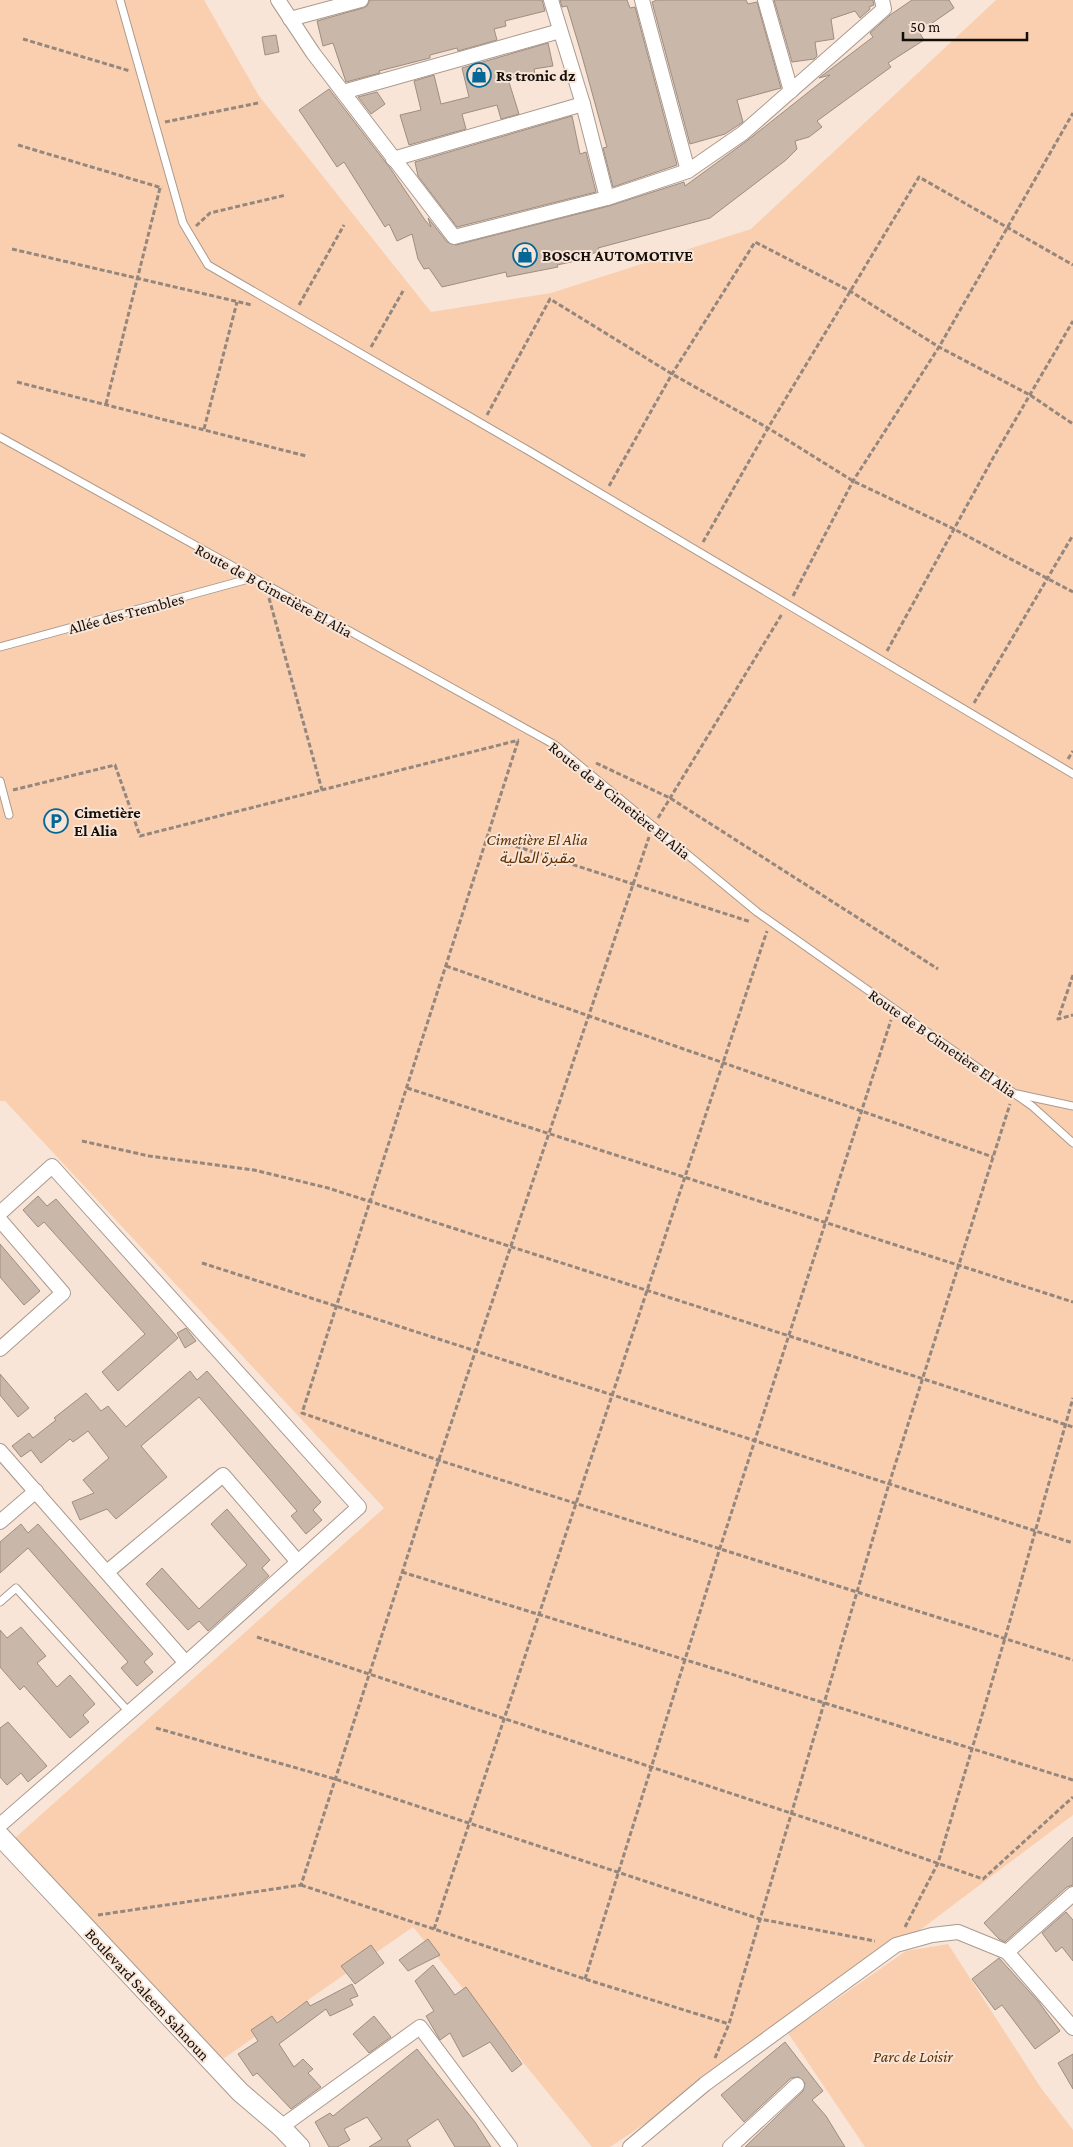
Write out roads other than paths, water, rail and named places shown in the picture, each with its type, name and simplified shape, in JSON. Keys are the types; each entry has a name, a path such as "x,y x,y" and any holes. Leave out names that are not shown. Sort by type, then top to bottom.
{"street":[{"path":"278,0 343,92 454,237 607,198 688,171 743,133 791,91 884,9 882,0"},
{"path":"290,19 361,0"},
{"path":"551,0 583,104 607,198"},
{"path":"642,0 688,171"},
{"path":"765,0 791,91"},
{"path":"343,92 560,31"},
{"path":"393,159 583,104"},
{"path":"0,1213 52,1166 358,1507 186,1663 0,1825"},
{"path":"0,1220 63,1293 0,1349"},
{"path":"0,1451 186,1663"},
{"path":"107,1572 223,1475 298,1562"},
{"path":"0,1522 36,1492"},
{"name":"Boulevard Saleem Sahnoun","path":"0,1836 240,2092 281,2127 300,2147"},
{"path":"1007,1952 1072,1897"},
{"path":"630,2147 705,2084 896,1945 932,1935 958,1932 1007,1952 1073,2028"},
{"path":"281,2127 420,2027 510,2147"},
{"path":"730,2147 797,2085"}],"lane":[{"path":"120,0 183,223 208,265 604,495 1073,774"},
{"name":"Route de B Cimetière El Alia","path":"0,437 555,745 769,925 894,1009 1032,1106 1073,1143"},
{"name":"Allée des Trembles","path":"0,647 252,578"},
{"path":"0,781 9,815"},
{"path":"1013,1093 1073,1106"},
{"path":"0,1602 16,1588 129,1712"}],"place":[{"name":"Rs tronic dz","path":"479,75"},
{"name":"BOSCH AUTOMOTIVE","path":"525,255"},
{"name":"Cimetière El Alia","path":"56,821"}],"park label":[{"name":"Cimetière El Alia مقبرة العالية","path":"537,848"},
{"name":"Parc de Loisir","path":"913,2056"}]}
